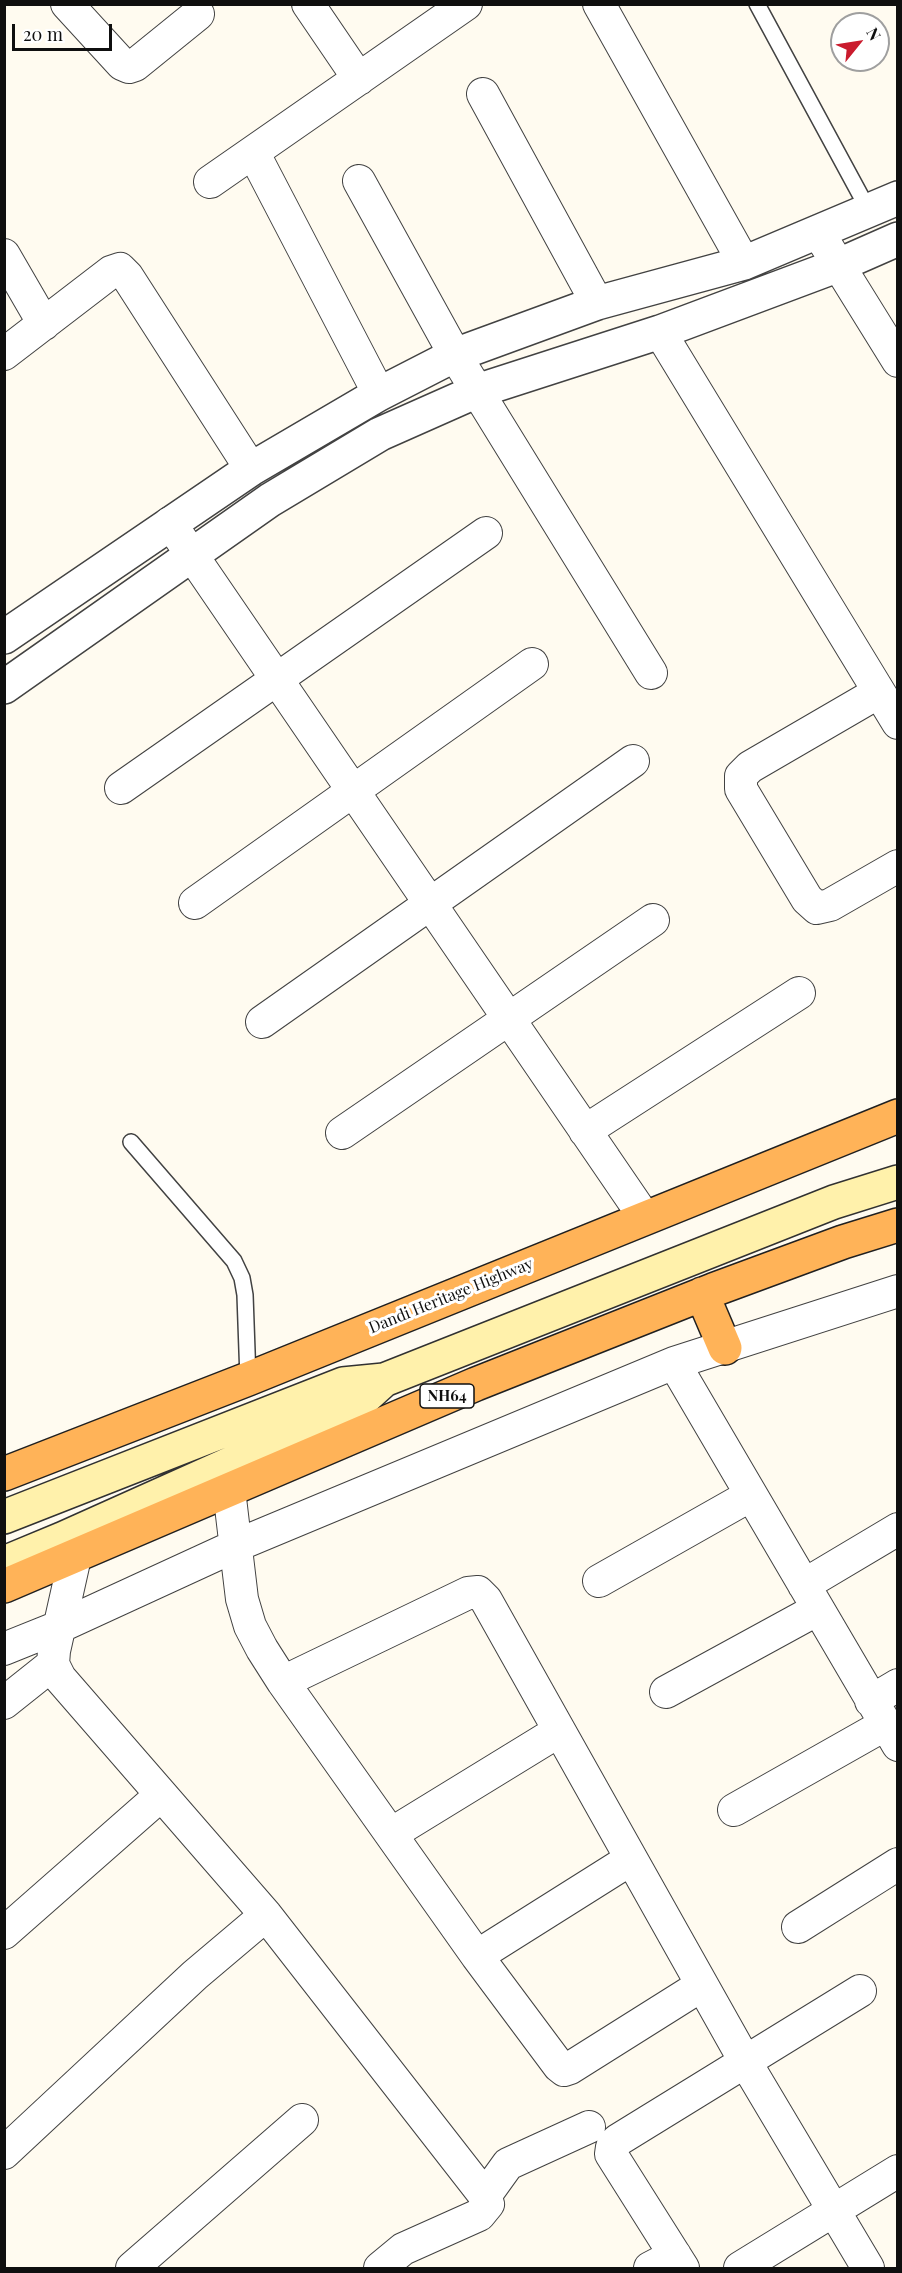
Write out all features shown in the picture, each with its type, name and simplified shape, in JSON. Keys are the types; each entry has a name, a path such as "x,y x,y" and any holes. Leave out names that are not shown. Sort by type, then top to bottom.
{"highway":[{"name":"Dandi Heritage Highway","path":"4,1474 248,1379 897,1116"},
{"name":"NH64","path":"4,1586 476,1384 702,1294 897,1224"},
{"path":"702,1294 725,1348"}],"main road":[{"path":"4,1517 343,1384 384,1380 834,1202 897,1182"},
{"path":"4,1563 352,1409 384,1380"}],"street":[{"path":"67,4 122,64 129,67 135,65 198,14"},
{"path":"308,4 359,79"},
{"path":"210,182 466,4"},
{"path":"599,4 744,263"},
{"path":"483,94 597,303"},
{"path":"253,152 379,393"},
{"path":"359,181 455,355 651,673"},
{"path":"4,636 251,469 379,393 455,355 597,303 744,263 883,205"},
{"path":"818,232 897,361"},
{"path":"4,687 270,500 380,434 477,391 660,332 838,265 897,239"},
{"path":"4,255 44,324"},
{"path":"4,354 111,272 120,269 127,276 251,469"},
{"path":"660,332 897,723"},
{"path":"170,523 645,1218"},
{"path":"121,788 486,533"},
{"path":"195,903 532,664"},
{"path":"879,693 750,767 741,776 741,789 807,899 816,908 830,905 897,866"},
{"path":"262,1022 633,761"},
{"path":"342,1133 653,920"},
{"path":"585,1131 799,993"},
{"path":"4,1649 61,1626 235,1546 674,1363 897,1291"},
{"path":"674,1363 811,1597 888,1714 734,1810"},
{"path":"229,1490 242,1599 250,1626 283,1682 477,1956 559,2066 564,2070 570,2068 702,1985"},
{"path":"599,1581 751,1495"},
{"path":"666,1692 811,1597 897,1529"},
{"path":"75,1557 53,1664 60,1678 266,1915 485,2196 488,2204 479,2215 403,2249 380,2268"},
{"path":"283,1682 468,1593 478,1592 486,1600 746,2063 868,2268"},
{"path":"4,1703 53,1664"},
{"path":"391,1834 559,1731"},
{"path":"4,1933 161,1795"},
{"path":"477,1956 631,1859"},
{"path":"798,1927 897,1864"},
{"path":"4,2153 195,1975 266,1915"},
{"path":"669,2264 611,2154 612,2147 618,2140 860,1991"},
{"path":"132,2268 302,2120"},
{"path":"485,2196 508,2164 589,2127"},
{"path":"740,2268 897,2171"}],"lane":[{"path":"757,4 883,205"},
{"path":"131,1143 234,1262 242,1278 245,1295 248,1379"}]}
